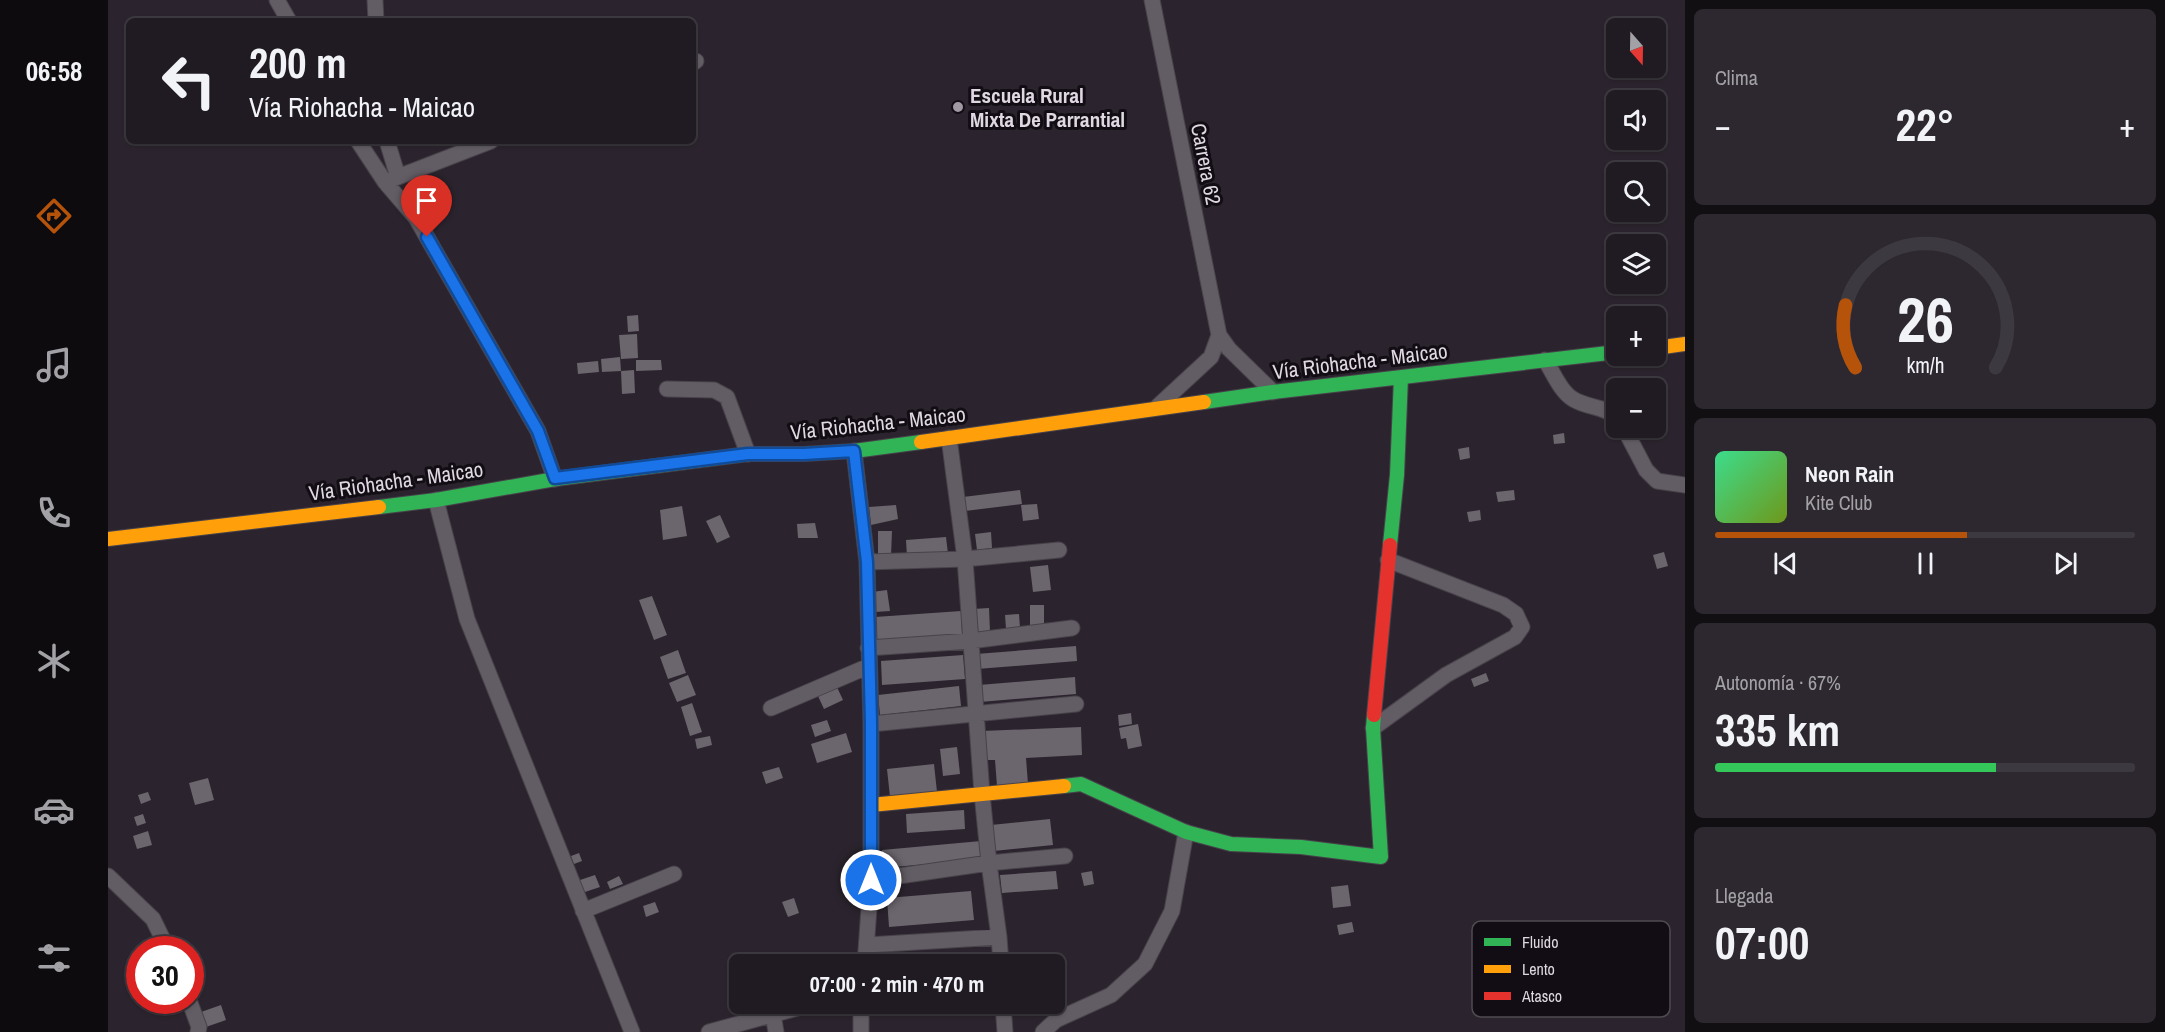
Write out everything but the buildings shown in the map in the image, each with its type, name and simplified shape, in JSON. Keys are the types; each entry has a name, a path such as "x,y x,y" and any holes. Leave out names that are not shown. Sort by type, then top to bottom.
{"main road":[{"path":"1666,347 1685,344"},
{"name":"Vía Riohacha - Maicao","path":"108,538 436,500 555,478 748,454 854,451 1273,392 1606,353"},
{"path":"871,804 1081,784 1185,832 1231,844 1301,847 1381,856 1374,728 1397,475 1401,377"}],"street":[{"path":"277,0 287,18"},
{"path":"375,0 376,18"},
{"name":"Carrera 62","path":"1152,0 1220,335 1229,350 1273,392"},
{"path":"361,144 392,180 416,218 538,431 555,478"},
{"path":"387,144 392,180"},
{"path":"392,180 483,144"},
{"path":"1153,410 1211,357 1220,335"},
{"path":"1545,360 1564,392 1572,399 1606,410"},
{"path":"667,389 714,390 727,397 748,454"},
{"path":"949,438 965,559 988,863 1000,954"},
{"path":"1628,438 1646,470 1657,481 1685,485"},
{"path":"854,451 867,562 871,723 871,880 866,954"},
{"path":"436,500 467,619 632,1032"},
{"path":"867,562 965,559 1059,550"},
{"path":"1374,728 1446,675 1515,638 1522,627 1516,614 1503,605 1388,560"},
{"path":"868,648 970,640 1072,628"},
{"path":"771,708 869,666"},
{"path":"871,723 1076,704"},
{"path":"1043,1032 1056,1020 1111,995 1145,964 1172,912 1185,832"},
{"path":"871,880 988,863 1065,856"},
{"path":"583,911 674,874"},
{"path":"108,876 153,920 161,936"},
{"path":"867,945 999,937"},
{"path":"194,1014 199,1027 198,1032"},
{"path":"709,1032 773,1014 776,1032"},
{"path":"861,1014 861,1032"},
{"path":"1004,1014 1005,1032"}],"traffic: fast":[{"path":"1204,402 1606,353"},
{"path":"1390,545 1397,475 1401,377"},
{"path":"379,507 436,500 555,479 748,454 854,451 921,442"},
{"path":"1064,786 1081,784 1186,832 1231,844 1301,847 1381,857 1374,715"}],"traffic: slow":[{"path":"1666,347 1685,344"},
{"path":"921,442 1204,402"},
{"path":"108,539 379,507"},
{"path":"871,805 1064,786"}],"traffic: jam":[{"path":"1374,715 1390,545"}],"place":[{"name":"Escuela Rural Mixta De Parrantial","path":"958,107"}],"route":[{"path":"427,237 538,431 555,478 748,454 854,451 867,562 871,723 871,880"}]}
